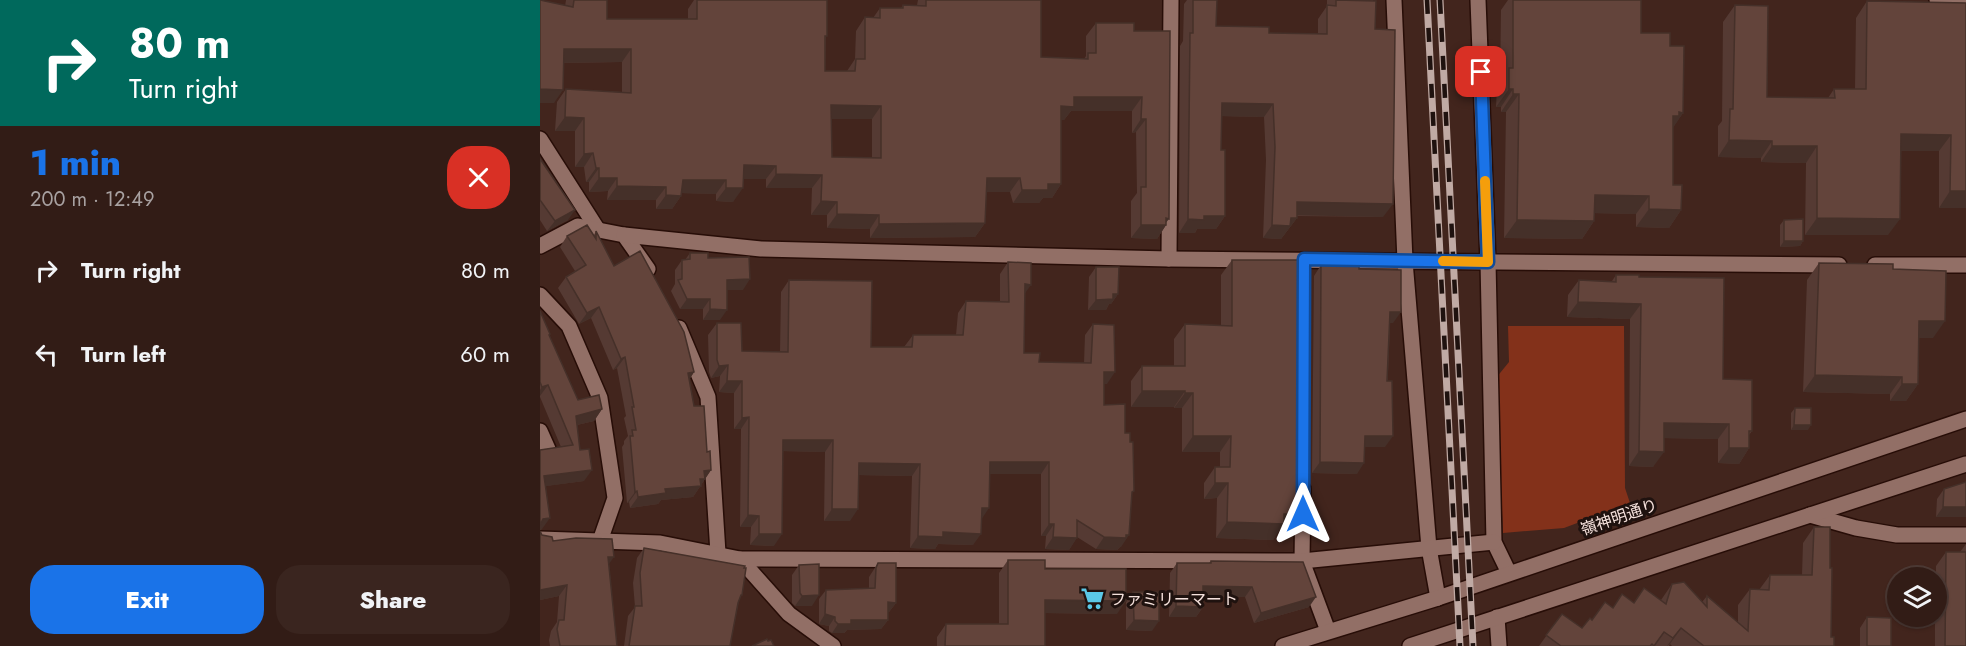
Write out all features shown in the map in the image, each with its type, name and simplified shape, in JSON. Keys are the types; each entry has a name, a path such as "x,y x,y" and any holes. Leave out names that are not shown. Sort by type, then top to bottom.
{"street":[{"path":"1169,259 1171,0"},
{"path":"1394,0 1405,261 1429,548 1438,598"},
{"path":"1478,0 1488,262 1494,542 1509,573"},
{"path":"1937,0 1966,0"},
{"path":"540,139 598,230"},
{"path":"540,246 578,226 624,235 761,249 1169,259 1304,265 1405,261 1966,265"},
{"path":"624,235 643,259 654,280"},
{"path":"540,295 569,326 600,398 615,498 600,541"},
{"path":"670,312 687,343 708,397 718,553"},
{"name":"嶺神明通り","path":"1283,646 1438,598 1966,419"},
{"path":"540,431 548,449"},
{"path":"1410,646 1966,464"},
{"path":"1303,480 1302,561 1328,632"},
{"path":"1810,515 1856,528 1897,535 1966,535"},
{"path":"540,538 660,543 740,559 1302,561 1494,542"},
{"path":"740,559 789,614 833,646"},
{"path":"1497,617 1499,646"}],"shaded area":[{"path":"1508,326 1624,326 1625,488 1630,503 1564,528 1503,533 1496,378 1509,362"}],"building":[{"path":"540,0 573,7 574,0 607,0 607,19 697,19 697,0 827,0 825,71 855,71 856,59 865,59 865,17 880,18 880,8 903,8 903,5 926,6 926,0 1041,0 1041,57 1088,59 1088,53 1096,53 1096,23 1134,23 1134,31 1170,31 1169,219 1166,218 1166,225 1141,225 1141,187 1146,187 1146,119 1141,119 1142,97 1074,97 1074,107 1061,106 1061,184 1048,184 1048,190 1022,190 1020,178 987,178 985,223 879,224 879,215 837,214 837,202 821,201 822,175 776,174 776,166 744,165 743,188 726,188 726,180 683,180 681,196 666,195 666,187 617,186 617,178 599,178 599,168 596,168 593,153 584,154 584,118 565,117 566,89 631,93 631,49 564,49 563,90 540,89","holes":["831,105 881,106 881,158 832,157"]},
{"path":"1193,0 1217,0 1216,26 1269,27 1269,33 1327,34 1327,5 1336,6 1336,0 1376,1 1375,29 1395,30 1393,204 1297,202 1297,218 1291,218 1290,226 1272,225 1275,147 1273,104 1222,103 1221,150 1225,150 1225,216 1204,216 1204,220 1188,219 1190,33 1193,33"},
{"path":"1513,0 1641,0 1641,33 1670,33 1670,46 1684,46 1683,113 1679,112 1679,116 1673,116 1673,185 1682,185 1681,210 1649,209 1649,196 1595,195 1594,221 1517,220 1519,94 1513,94 1513,89 1509,89 1509,68 1513,68"},
{"path":"1867,1 1966,3 1966,191 1950,191 1951,135 1901,134 1900,219 1817,218 1817,146 1772,146 1772,141 1729,140 1730,109 1733,109 1735,5 1768,6 1767,97 1835,98 1834,89 1866,89"},
{"path":"540,159 575,210 555,221 540,200"},
{"path":"1803,219 1803,241 1784,241 1784,220"},
{"path":"587,225 596,239 596,231 614,266 640,251 684,332 694,372 688,373 694,406 704,406 707,452 710,451 711,470 704,471 705,479 700,479 701,486 665,489 666,493 638,497 637,491 635,492 630,436 633,436 632,430 636,430 625,357 621,359 599,307 587,313 566,277 586,265 567,236"},
{"path":"690,253 708,253 708,258 749,257 750,279 727,280 727,310 710,309 710,299 687,299 678,280 682,279 682,260 690,259"},
{"path":"1232,260 1305,260 1303,508 1298,508 1298,514 1284,514 1284,524 1227,522 1228,483 1215,483 1215,467 1230,467 1231,436 1193,436 1193,393 1142,391 1142,366 1185,366 1185,324 1232,326"},
{"path":"1008,262 1031,263 1031,285 1025,284 1024,353 1040,353 1039,362 1091,363 1093,324 1114,325 1115,372 1104,372 1104,405 1125,404 1125,433 1130,433 1130,442 1133,442 1134,491 1132,492 1129,535 1126,535 1126,538 1104,537 1077,520 1077,538 1053,537 1054,524 1049,524 1049,462 990,462 989,508 982,508 981,534 943,532 943,537 918,536 920,464 859,463 858,509 832,509 833,440 783,440 782,534 759,534 759,516 748,515 749,417 742,418 742,381 727,381 728,365 719,366 717,323 741,323 742,351 788,352 789,280 872,281 871,347 912,347 913,335 963,335 966,301 1009,302"},
{"path":"1819,263 1893,264 1893,269 1946,271 1945,321 1919,321 1918,384 1902,384 1902,377 1815,375"},
{"path":"1321,265 1359,265 1359,269 1401,270 1401,312 1390,312 1387,381 1392,381 1393,436 1365,436 1364,463 1320,462"},
{"path":"1096,267 1119,267 1118,294 1113,294 1113,299 1096,300"},
{"path":"1616,275 1724,278 1723,379 1752,380 1752,431 1749,431 1749,448 1729,448 1729,424 1664,423 1664,452 1639,451 1641,304 1578,302 1579,280 1616,282"},
{"path":"540,311 578,400 599,395 602,409 576,416 580,450 589,449 592,470 544,476 550,518 543,519 540,525 540,450 573,445 548,385 542,387 540,382"},
{"path":"1795,408 1811,408 1811,425 1794,425"},
{"path":"1966,482 1966,507 1943,507 1944,489"},
{"path":"1814,527 1830,527 1831,637 1834,637 1834,646 1704,646 1681,628 1673,638 1664,632 1654,646 1652,644 1650,646 1561,646 1546,635 1562,614 1582,628 1590,618 1592,620 1605,602 1613,608 1622,594 1634,603 1644,588 1666,604 1672,584 1684,582 1707,607 1707,596 1748,631 1750,589 1769,590 1770,575 1812,575"},
{"path":"540,531 542,535 552,537 553,541 576,538 612,539 614,557 608,557 617,646 560,646 557,629 559,620 564,620 567,585 540,590"},
{"path":"644,548 745,566 742,595 738,603 730,646 629,646 635,606 642,606 640,573"},
{"path":"1946,552 1966,552 1966,646 1945,646"},
{"path":"1008,560 1045,560 1045,569 1126,569 1126,601 1045,600 1045,646 945,646 946,624 1008,624"},
{"path":"1211,561 1303,562 1316,597 1261,613 1252,587 1203,586 1203,607 1176,606 1177,563 1211,563"},
{"path":"878,563 896,563 896,603 888,602 888,620 851,620 851,624 838,624 835,617 825,614 826,590 875,588"},
{"path":"819,564 819,595 802,596 799,565"},
{"path":"1133,592 1159,592 1159,621 1134,620"},
{"path":"1867,617 1887,618 1887,627 1891,627 1891,646 1867,646"},
{"path":"767,639 771,640 774,646 752,646"}],"railway":[{"path":"1427,0 1460,646"},
{"path":"1440,0 1473,646"}],"slow traffic":[{"path":"1443,261 1488,262 1485,181"}],"place":[{"name":"ファミリーマート","path":"1092,599"}],"route":[{"path":"1303,514 1304,259 1488,262 1481,72"}]}
